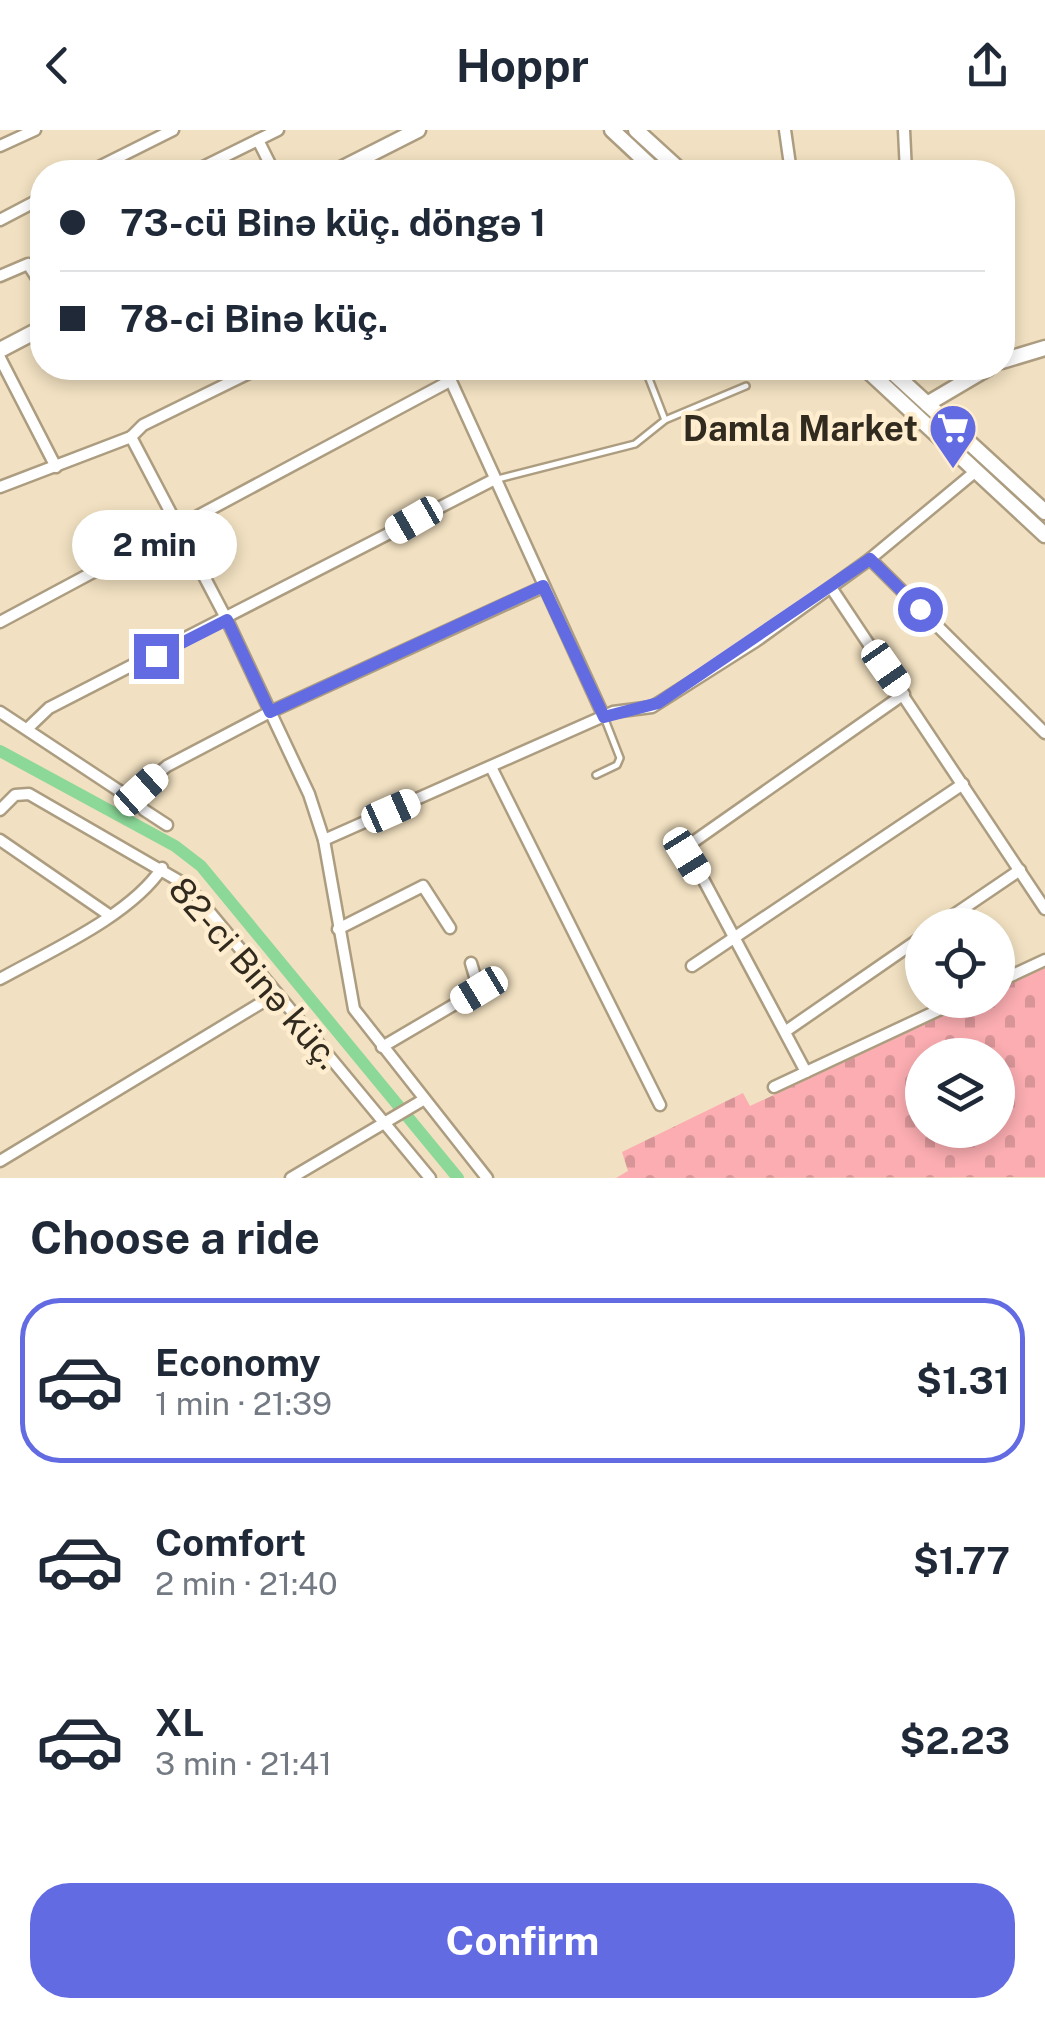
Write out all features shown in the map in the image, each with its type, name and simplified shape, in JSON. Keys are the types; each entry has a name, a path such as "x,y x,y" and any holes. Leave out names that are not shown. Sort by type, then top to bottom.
{"main road":[{"path":"359,160 418,130"},
{"path":"612,130 644,160"},
{"path":"636,130 669,160"},
{"path":"0,350 30,334"},
{"path":"1015,357 1045,348"},
{"path":"877,380 1045,535"},
{"path":"905,380 1045,512"},
{"path":"927,404 968,380"}],"street":[{"path":"0,146 35,130"},
{"path":"113,160 173,130"},
{"path":"217,160 278,130"},
{"path":"784,130 789,160"},
{"path":"904,130 905,160"},
{"path":"258,140 268,160"},
{"path":"0,220 30,204"},
{"path":"0,276 28,264 30,267"},
{"path":"0,358 56,467"},
{"path":"0,487 116,439 131,437 143,425 235,380"},
{"path":"0,622 448,382 604,717"},
{"path":"131,437 227,620 309,794 324,840 354,1009 487,1178"},
{"path":"324,840 604,717 658,703 832,588 976,471"},
{"path":"27,730 49,708 227,620 467,489 493,480"},
{"path":"870,559 1045,733"},
{"path":"133,794 173,763 270,712 543,586"},
{"path":"832,588 1045,909"},
{"path":"806,1072 738,938 686,847 904,694"},
{"path":"0,712 121,792 133,794 144,810 167,826"},
{"path":"491,766 660,1105"},
{"path":"692,966 963,784"},
{"name":"82-ci Binə küç.","path":"0,810 15,795 29,794 162,868 198,898 430,1178"},
{"path":"0,840 109,915"},
{"path":"0,979 109,915 151,883 162,868"},
{"path":"964,908 1020,870"},
{"path":"338,929 423,886 450,928"},
{"path":"786,1031 905,948"},
{"path":"1015,974 1045,960"},
{"path":"382,1047 479,990 472,963"},
{"path":"0,1161 276,994"},
{"path":"774,1087 922,1018"},
{"path":"291,1178 386,1126 423,1100"}],"lane":[{"path":"649,380 665,420"},
{"path":"493,480 636,444 665,420 746,386"},
{"path":"596,775 617,766 620,758 604,717"}],"green space":[{"path":"1045,968 1045,1177 616,1178 628,1171 622,1152 743,1093 750,1106 938,1018 1015,1018 1015,982"}],"waterway":[{"path":"0,751 175,846 201,866 458,1178"}],"place":[{"name":"Damla Market","path":"953,470"}],"route":[{"path":"156,656 227,620 270,712 543,586 604,717 621,710 645,709 694,682 870,559 920,609"}]}
